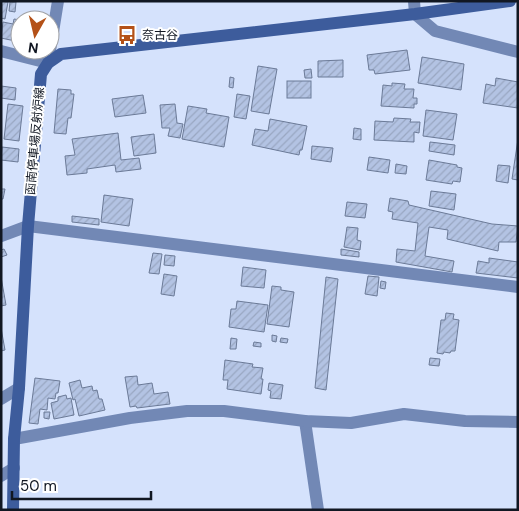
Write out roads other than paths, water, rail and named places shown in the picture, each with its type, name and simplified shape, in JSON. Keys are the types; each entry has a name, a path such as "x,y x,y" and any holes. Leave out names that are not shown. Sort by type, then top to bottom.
{"main road":[{"path":"48,62 60,54 415,14 510,1"},
{"name":"函南停車場反射炉線","path":"13,510 14,439 19,388 28,226 41,74 48,62"}],"street":[{"path":"1,52 48,62 58,1"},
{"path":"414,1 415,14 435,31 518,52"},
{"path":"1,236 28,226 518,287"},
{"path":"1,399 19,388"},
{"path":"14,439 130,418 187,410 224,411 305,421 351,423 404,414 465,420 518,422"},
{"path":"305,421 318,510"},
{"path":"1,476 14,468"}],"place":[{"name":"奈古谷","path":"127,35"}]}
